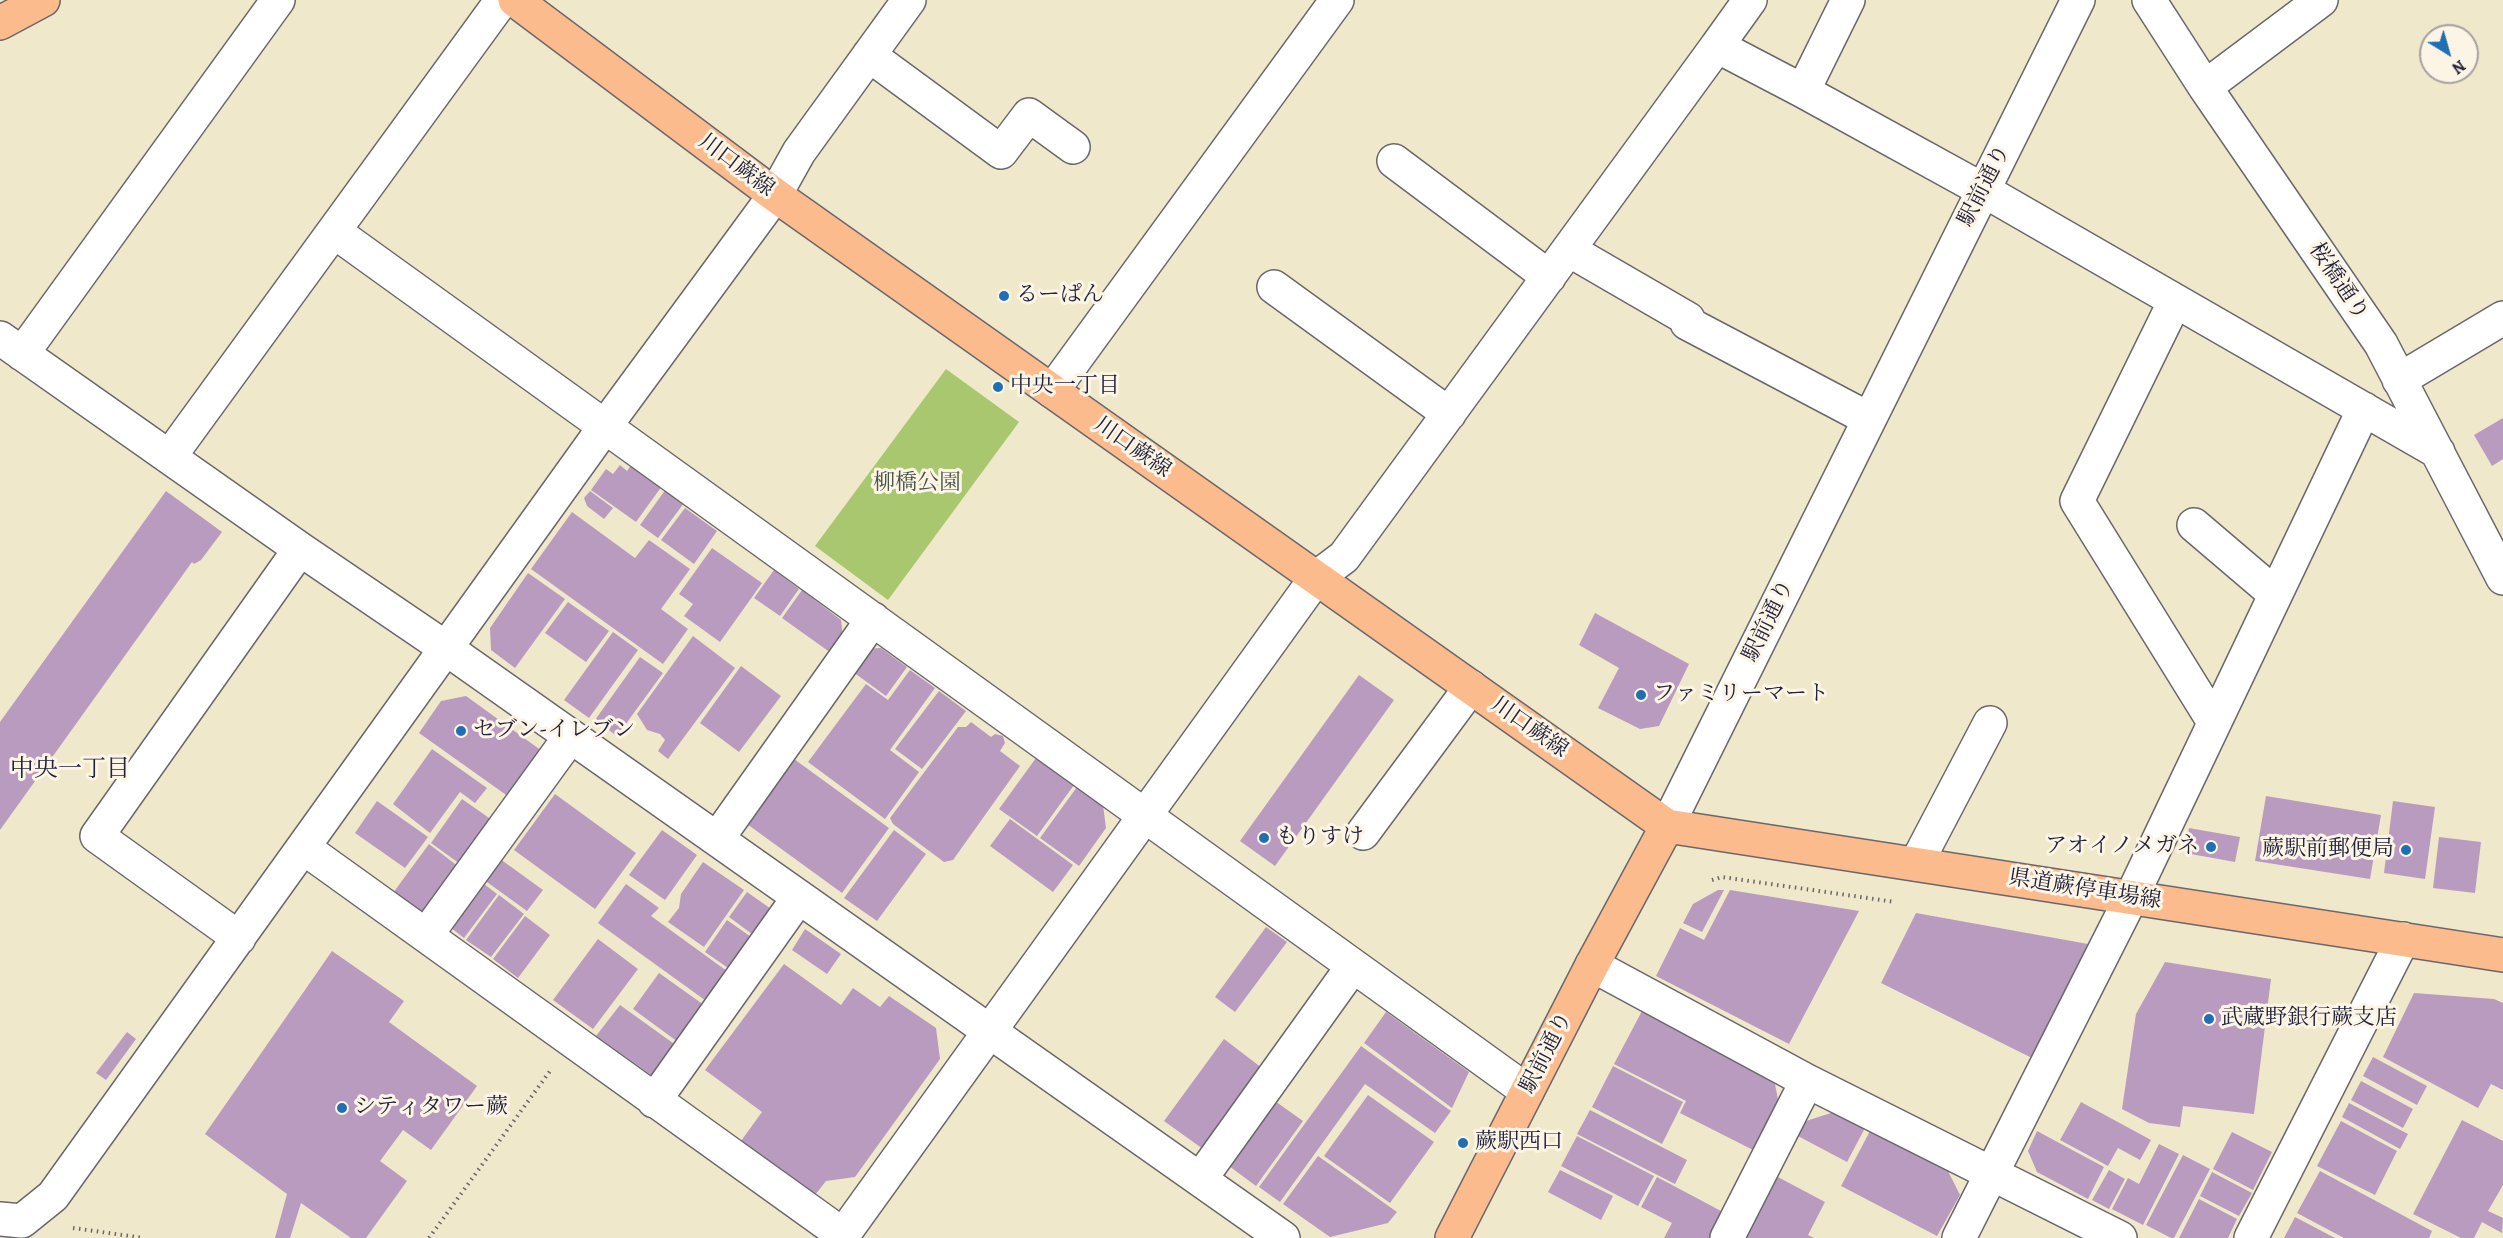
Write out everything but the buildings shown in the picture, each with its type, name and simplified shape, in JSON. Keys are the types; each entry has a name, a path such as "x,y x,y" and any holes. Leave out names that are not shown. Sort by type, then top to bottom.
{"main road":[{"name":"川口蕨線","path":"515,0 775,195 1667,826"},
{"name":"県道蕨停車場線","path":"1667,826 2503,955"},
{"name":"駅前通り","path":"1452,1238 1592,965 1667,826"}],"street":[{"path":"278,0 11,346 447,649 1201,1178 1283,1238"},
{"path":"170,456 502,0"},
{"path":"11,1220 53,1196 606,425 775,195 799,152 909,0"},
{"path":"1053,392 1337,0"},
{"path":"304,848 654,1101 843,1234 989,1030 1146,817 1316,578 1344,557 1750,0"},
{"path":"1803,91 1848,0"},
{"name":"駅前通り","path":"1667,826 2078,0"},
{"name":"桜橋通り","path":"2149,0 2205,87 2381,344 2503,578"},
{"path":"2205,87 2321,0"},
{"path":"1717,46 1983,190 2438,452"},
{"path":"869,55 1001,152 1029,115 1073,147"},
{"path":"1394,160 1549,277"},
{"path":"335,232 606,425 1527,1091"},
{"path":"1569,250 1688,318 1688,323 1869,419"},
{"path":"1274,286 1449,414"},
{"path":"2175,301 2077,501 2214,722"},
{"path":"2399,380 2503,318"},
{"path":"1959,1238 2131,898 2364,410"},
{"path":"2194,525 2275,594"},
{"path":"239,938 97,836 300,549"},
{"path":"717,839 873,619"},
{"path":"1363,833 1471,687"},
{"path":"1916,864 1990,723"},
{"path":"426,934 570,737"},
{"path":"654,1101 799,897"},
{"path":"2252,1238 2403,939"},
{"path":"1592,965 1807,1081 1993,1172 2120,1238"},
{"path":"1201,1178 1353,966"},
{"path":"1727,1238 1807,1081"}],"path":[{"path":"429,1238 572,1041"},
{"path":"11,1220 144,1238"}],"green space":[{"name":"柳橋公園","path":"946,369 1019,422 888,600 815,546"}],"place":[{"name":"るーぱん","path":"1004,296"},
{"name":"中央一丁目","path":"998,387"},
{"name":"ファミリーマート","path":"1641,695"},
{"name":"セブン-イレブン","path":"461,731"},
{"name":"もりすけ","path":"1264,838"},
{"name":"アオイノメガネ","path":"2211,847"},
{"name":"蕨駅前郵便局","path":"2406,850"},
{"name":"武蔵野銀行蕨支店","path":"2209,1019"},
{"name":"シティタワー蕨","path":"342,1108"},
{"name":"蕨駅西口","path":"1463,1143"}],"district":[{"name":"中央一丁目","path":"70,770"}]}
